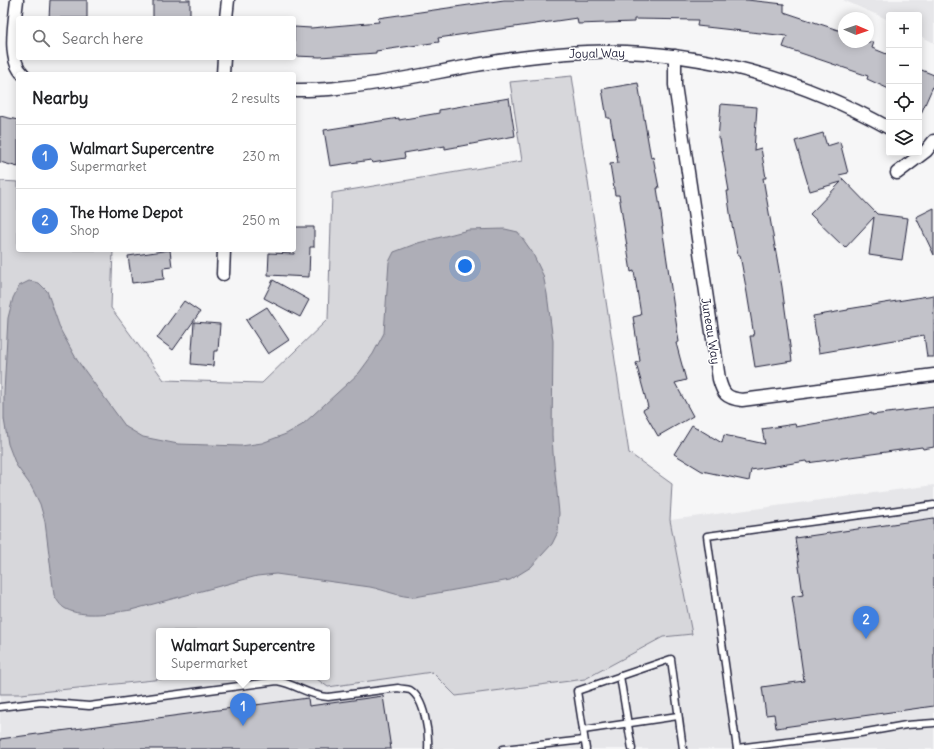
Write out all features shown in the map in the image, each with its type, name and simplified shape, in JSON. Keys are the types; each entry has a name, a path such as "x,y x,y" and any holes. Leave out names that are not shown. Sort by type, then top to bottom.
{"street":[{"path":"17,0 13,48 16,64 20,72"},
{"path":"226,16 228,0"},
{"name":"Joyal Way","path":"296,90 353,87 512,59 553,54 580,52 625,52 675,56 716,63 775,78 833,100 886,126"},
{"name":"Juneau Way","path":"675,56 674,85 719,379 725,394 729,397 742,400 934,375"},
{"path":"223,72 224,60"},
{"path":"897,173 926,151 934,141"},
{"path":"223,274 224,252"}],"lane":[{"path":"934,505 707,536 737,749 861,734 906,725 934,722"},
{"path":"586,749 577,691 671,660 683,749"},
{"path":"620,676 632,749"},
{"path":"0,707 41,702 89,706 268,681 286,682 317,696 398,688 409,690 418,696 424,709 428,749"},
{"path":"583,730 678,716"},
{"path":"503,749 584,740"}],"shaded area":[{"path":"843,0 934,0 934,43 922,37 922,12 886,12 886,19 874,13 874,12 871,12"},
{"path":"572,76 629,453 672,484 670,520 692,634 663,637 585,679 456,696 432,672 328,687 318,680 330,680 330,628 156,628 156,680 21,694 0,694 0,181 16,182 16,252 113,252 111,308 164,380 262,383 328,319 332,193 522,161 510,82"},
{"path":"505,229 518,232 532,252 543,275 553,341 552,435 559,513 558,532 552,544 531,567 510,580 415,597 398,595 370,587 276,574 257,576 131,610 89,614 73,612 60,605 54,595 45,522 40,504 31,486 16,465 8,444 4,419 8,318 13,298 19,286 29,281 39,283 47,291 61,331 77,360 126,427 143,437 178,444 241,446 262,443 286,434 302,425 359,373 373,354 384,333 389,262 394,252 418,243 468,230"},
{"path":"934,485 934,749 0,749 0,694 21,694 156,680 318,680 328,687 432,672 585,679 663,637 692,634 670,520"}],"building":[{"path":"50,0 87,0 87,16 49,16"},
{"path":"153,0 190,0 190,16 153,16"},
{"path":"504,0 747,0 784,4 784,12 838,30 838,48 872,48 886,54 886,88 867,79 868,76 783,47 787,36 697,26 698,20 634,19 634,22 578,24 577,18 438,38 439,42 376,51 376,53 320,57 296,56 296,27 311,28 379,22 378,18"},
{"path":"922,70 934,75 934,84 922,111"},
{"path":"638,83 651,158 653,157 659,188 657,188 662,227 679,342 676,343 686,380 675,383 693,416 658,436 643,410 648,407 636,363 640,361 633,317 641,315 634,271 631,272 619,195 615,195 610,164 618,163 610,118 607,118 602,89"},
{"path":"509,98 515,136 445,149 445,146 404,153 405,158 372,163 371,160 330,166 324,130 399,118 399,120 439,113 439,110"},
{"path":"721,104 757,107 754,150 761,148 766,178 763,178 782,287 792,361 755,367 750,336 754,336 740,255 738,255 731,220 727,191 729,191 720,139 718,139"},
{"path":"0,116 16,120 16,166 0,162"},
{"path":"823,133 827,146 840,142 848,173 839,175 877,214 908,218 902,260 869,255 874,217 845,248 810,214 841,182 810,191 795,141"},
{"path":"934,208 934,255 916,217"},
{"path":"296,227 314,227 314,247 310,247 309,277 268,275 269,253 294,254 294,252 296,252"},
{"path":"156,252 170,252 172,267 163,268 164,279 132,283 128,256"},
{"path":"273,280 309,300 300,317 264,298"},
{"path":"934,295 934,357 927,357 924,335 819,353 813,316"},
{"path":"184,301 200,312 173,350 157,338"},
{"path":"267,307 289,340 268,354 246,320"},
{"path":"194,322 220,324 218,351 214,351 213,366 191,364"},
{"path":"934,407 934,447 923,449 922,447 807,463 806,461 751,470 749,481 702,471 674,454 692,425 722,443 724,435 765,444 762,429 795,424 796,427 872,413 872,415"},
{"path":"934,518 934,706 776,728 774,714 766,715 762,687 804,681 792,597 803,595 795,538"},
{"path":"383,696 391,749 0,749 0,739 308,698 309,706"}],"place":[{"name":"The Home Depot","path":"866,639"},
{"name":"Walmart Supercentre","path":"243,726"}]}
